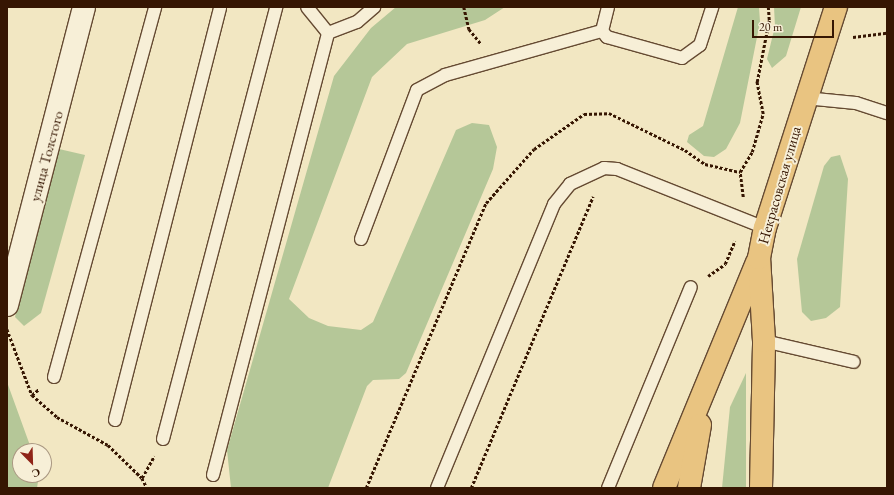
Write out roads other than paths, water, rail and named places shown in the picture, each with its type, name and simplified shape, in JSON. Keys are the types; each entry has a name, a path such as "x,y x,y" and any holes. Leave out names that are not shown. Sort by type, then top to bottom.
{"highway":[{"name":"Некрасовская улица","path":"761,488 764,341 759,258 765,228 805,98 836,7"},
{"path":"664,488 759,258"},
{"path":"689,488 710,376"}],"street":[{"name":"улица Толстого","path":"7,305 84,7"}],"lane":[{"path":"54,376 155,7"},
{"path":"115,420 220,7"},
{"path":"163,439 276,7"},
{"path":"307,7 328,33"},
{"path":"357,22 361,7"},
{"path":"328,33 357,22 374,7"},
{"path":"602,31 608,7"},
{"path":"602,31 607,37 682,58 700,44 712,7"},
{"path":"361,239 417,90 445,75 602,31"},
{"path":"213,475 328,33"},
{"path":"805,98 856,103 887,113"},
{"path":"437,488 554,204 570,184 604,168 617,169 765,228"},
{"path":"608,488 691,287"},
{"path":"764,341 854,362"}]}
